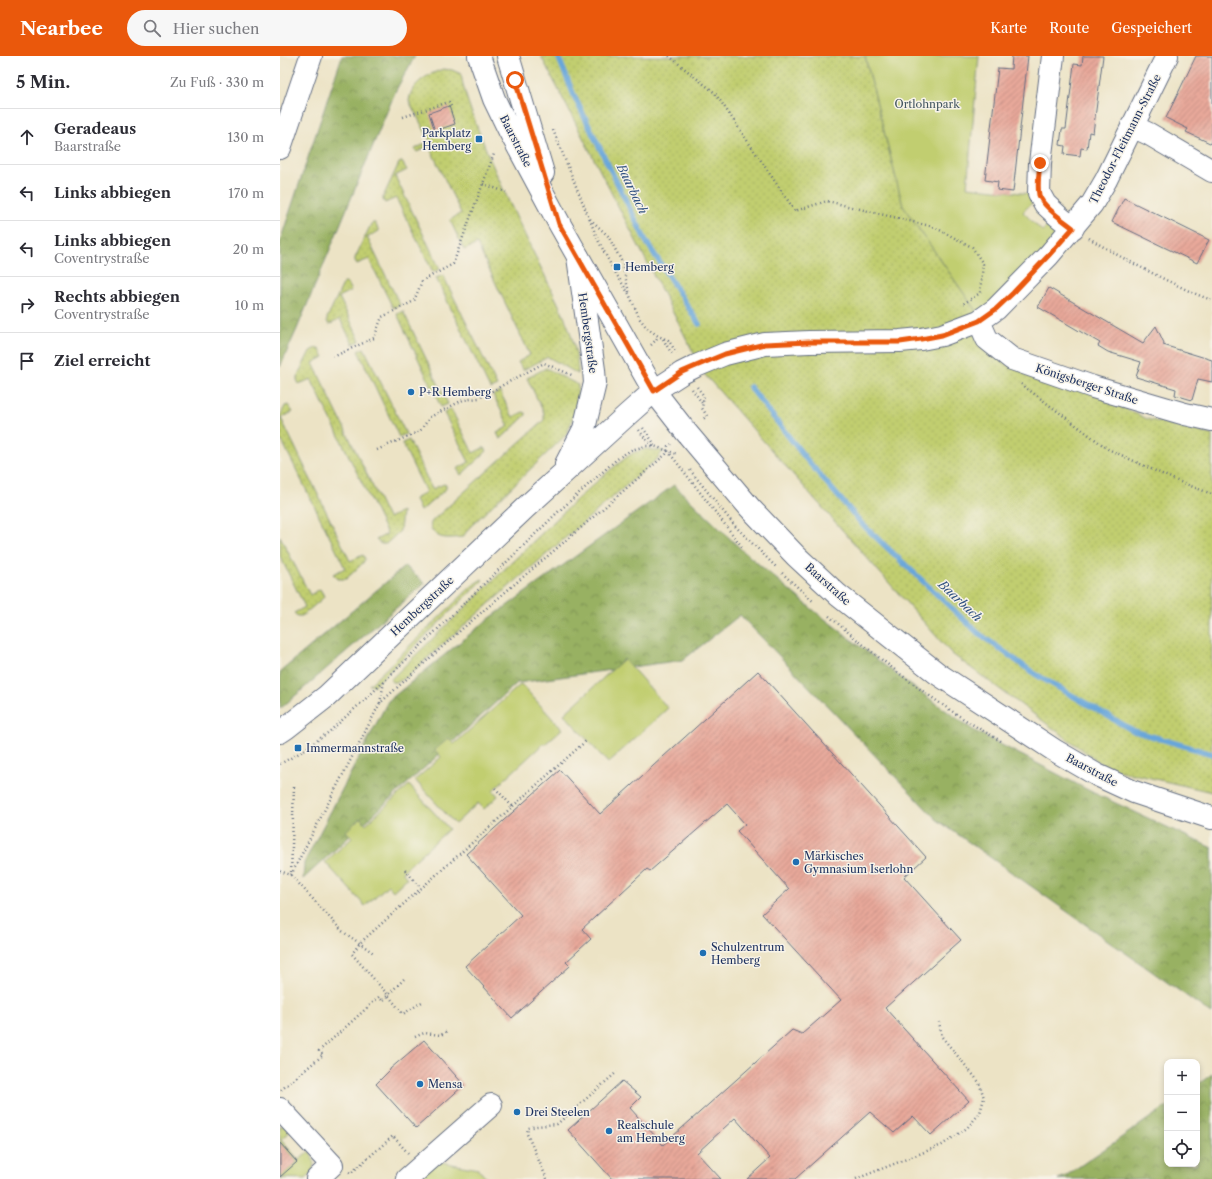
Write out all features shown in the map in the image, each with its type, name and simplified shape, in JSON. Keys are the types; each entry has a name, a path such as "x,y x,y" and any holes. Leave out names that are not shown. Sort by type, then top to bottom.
{"main road":[{"path":"280,148 311,56"},
{"name":"Baarstraße","path":"479,56 494,99 559,224 654,391 736,492 796,556 838,595 938,674 1054,750 1097,774 1134,792 1212,818"},
{"name":"Baarstraße","path":"508,56 559,224"},
{"path":"1053,56 1040,163 1039,193 1045,204 1073,228"},
{"name":"Theodor-Fleitmann-Straße","path":"654,391 682,372 696,366 725,354 765,344 809,342 900,342 942,335 979,321 996,309 1013,293 1073,228 1092,204 1106,180 1167,56"},
{"path":"1132,126 1149,134 1212,171"},
{"name":"Hembergstraße","path":"560,476 584,429 595,383 578,256"},
{"name":"Königsberger Straße","path":"979,321 987,339 1012,359 1093,388 1185,414 1212,420"},
{"name":"Hembergstraße","path":"280,732 327,696 560,476 654,391"},
{"path":"407,1179 491,1105"},
{"path":"280,1109 324,1172"}],"path":[{"path":"670,56 715,93 795,211 827,201 934,226 972,247 983,264 980,293 962,305"},
{"path":"403,117 449,102 452,108"},
{"path":"550,124 598,240 612,269 629,294 640,319 647,328 663,339 668,340 672,344"},
{"path":"333,357 374,338 382,317 414,301 422,281 453,264 494,154"},
{"path":"482,184 506,192"},
{"path":"590,219 608,236 621,260 629,294"},
{"path":"1073,228 1104,248 1151,273 1212,300"},
{"path":"656,340 658,336"},
{"path":"663,339 665,343"},
{"path":"377,450 420,430 430,417 463,400 479,398 544,363 575,377"},
{"path":"1019,383 1108,449 1175,480 1212,494"},
{"path":"700,392 704,396 702,408 707,416 700,421"},
{"path":"697,398 702,403"},
{"path":"648,442 654,446 667,450 743,548"},
{"path":"280,764 301,752 329,732 384,681 558,512 617,459 632,450 646,446 654,446"},
{"path":"380,703 462,628 666,454 668,446"},
{"path":"291,874 380,703 384,681"},
{"path":"422,1002 403,1014 352,954 360,943 587,740"},
{"path":"291,874 294,787"},
{"path":"495,788 512,806"},
{"path":"405,870 421,888"},
{"path":"280,871 291,874 342,931 375,954"},
{"path":"280,1091 323,1055 319,1050 379,997 383,1001 404,979"},
{"path":"856,1179 942,1144 967,1128 980,1114 984,1098 979,1082 942,1037 939,1022"},
{"path":"415,1037 424,1034 441,1035 447,1031"},
{"path":"547,1179 527,1134 528,1128 557,1124 617,1072"},
{"path":"324,1172 352,1173 393,1136"}],"green space":[{"path":"342,56 415,56 396,90 280,367 280,241"},
{"path":"541,56 865,56 903,206 981,318 1015,355 1147,419 1212,435 1212,792 1107,768 952,654 705,375"},
{"name":"Ortlohnpark","path":"865,56 979,56 967,187 1030,194 1032,203 1023,212 1042,231 1053,222 1061,234 981,318 903,206"},
{"path":"443,69 452,70 461,74 468,103 494,168 567,322 575,348 578,374 548,357 523,370 518,362 530,355 477,244 464,250 450,220 461,213 429,146 417,152 415,149 430,141 409,101 410,95 421,80"},
{"path":"401,162 407,170 395,176 440,269 433,272 396,198 385,203 383,200 399,163"},
{"path":"375,223 379,231 367,237 400,305 393,308 369,259 357,264 355,261 371,224"},
{"path":"443,275 497,386 490,389 436,278"},
{"path":"347,283 351,291 339,297 360,341 353,344 340,319 329,325 327,321 343,284"},
{"path":"403,311 448,404 441,407 397,314"},
{"path":"316,348 320,350 324,357 313,363 388,518 402,512 400,531 386,544 381,544 376,540 387,534 311,379 299,384 297,380 297,377 310,351"},
{"path":"364,348 406,434 399,437 358,351"},
{"path":"546,368 578,385 575,411 566,435 469,528 463,537 446,538 438,536 431,529 430,525 432,521 544,420 544,413 527,378"},
{"path":"500,392 513,417 523,412 526,413 526,415 500,439 497,433 509,426 493,395"},
{"path":"288,405 293,412 281,418 350,561 363,555 365,559 363,563 346,579 338,579 333,574 345,568 282,441 280,442 280,416 285,406"},
{"path":"451,409 473,453 483,448 487,451 461,475 457,469 469,462 444,413"},
{"path":"409,440 432,489 444,484 446,485 446,489 420,511 415,500 426,492 402,443"},
{"path":"646,449 663,451 658,458 453,635 408,676 398,682 392,682 390,680 575,501 627,457 635,452"},
{"path":"674,485 743,551 812,609 901,678 973,730 1092,792 1212,848 1212,1014 936,819 740,615 683,660 517,683 303,879 304,863 388,701 486,621"},
{"path":"280,536 310,595 320,589 324,597 302,616 297,616 294,613 305,607 280,556"},
{"path":"405,566 425,583 280,709 280,672"},
{"path":"482,579 483,580 375,685 369,685 474,584"},
{"path":"624,659 668,708 608,763 564,714"},
{"path":"521,684 562,729 545,744 544,743 493,790 498,796 484,809 478,803 455,824 415,780 441,757 435,750 449,738 454,744"},
{"path":"409,785 449,829 402,872 407,878 393,891 388,885 365,906 325,862 352,838 346,831 360,818 366,824"},
{"path":"1212,1074 1212,1179 1058,1179 1064,1177 1164,1108 1164,1167 1200,1167 1200,1083"},
{"path":"280,1126 285,1126 291,1130 281,1140 299,1160 310,1151 314,1166 312,1172 306,1179 280,1178 297,1162 280,1143"},
{"path":"436,1161 478,1169 487,1179 417,1179"}],"building":[{"path":"1012,56 1028,56 1013,192 997,190 998,182 985,180 998,68 1011,69"},
{"path":"1083,56 1103,56 1093,133 1089,132 1087,149 1081,148 1080,156 1064,154 1065,146 1060,145 1062,129 1066,129 1074,64 1082,65"},
{"path":"1196,56 1212,56 1212,144 1186,132 1188,129 1166,118"},
{"path":"449,106 455,124 435,131 429,113"},
{"path":"1124,198 1209,240 1197,263 1112,222"},
{"path":"1049,288 1143,343 1156,326 1164,343 1163,345 1212,360 1212,382 1198,379 1192,400 1175,395 1176,389 1136,377 1141,362 1108,352 1098,346 1100,343 1038,307"},
{"path":"758,671 926,857 904,877 961,940 885,1008 969,1101 931,1135 913,1116 894,1133 870,1112 795,1179 747,1179 770,1158 735,1118 697,1153 721,1179 612,1179 568,1130 622,1081 641,1097 630,1108 663,1145 792,1030 802,1034 841,1000 762,914 789,889 737,831 745,824 727,804 650,871 647,869 582,929 591,939 566,962 570,966 512,1018 465,966 521,915 466,854 560,770 600,814"},
{"name":"Mensa","path":"424,1040 464,1085 416,1128 376,1084 390,1069"},
{"path":"280,1143 297,1162 280,1177"}],"waterway":[{"name":"Baarbach","path":"558,56 575,98 646,241 699,324"},
{"name":"Baarbach","path":"750,387 807,460 862,524 978,633 1035,674 1134,731 1212,754"}],"place":[{"name":"Parkplatz Hemberg","path":"479,139"},
{"name":"Hemberg","path":"617,267"},
{"name":"P+R Hemberg","path":"411,392"},
{"name":"Immermannstraße","path":"298,748"},
{"name":"Märkisches Gymnasium Iserlohn","path":"796,862"},
{"name":"Schulzentrum Hemberg","path":"703,953"},
{"name":"Mensa","path":"420,1084"},
{"name":"Drei Steelen","path":"517,1112"},
{"name":"Realschule am Hemberg","path":"609,1131"}],"route":[{"path":"515,80 559,224 654,391 682,372 696,366 725,354 765,344 848,341 900,342 942,335 979,321 996,309 1013,293 1073,228 1045,204 1040,197 1040,163"}]}
